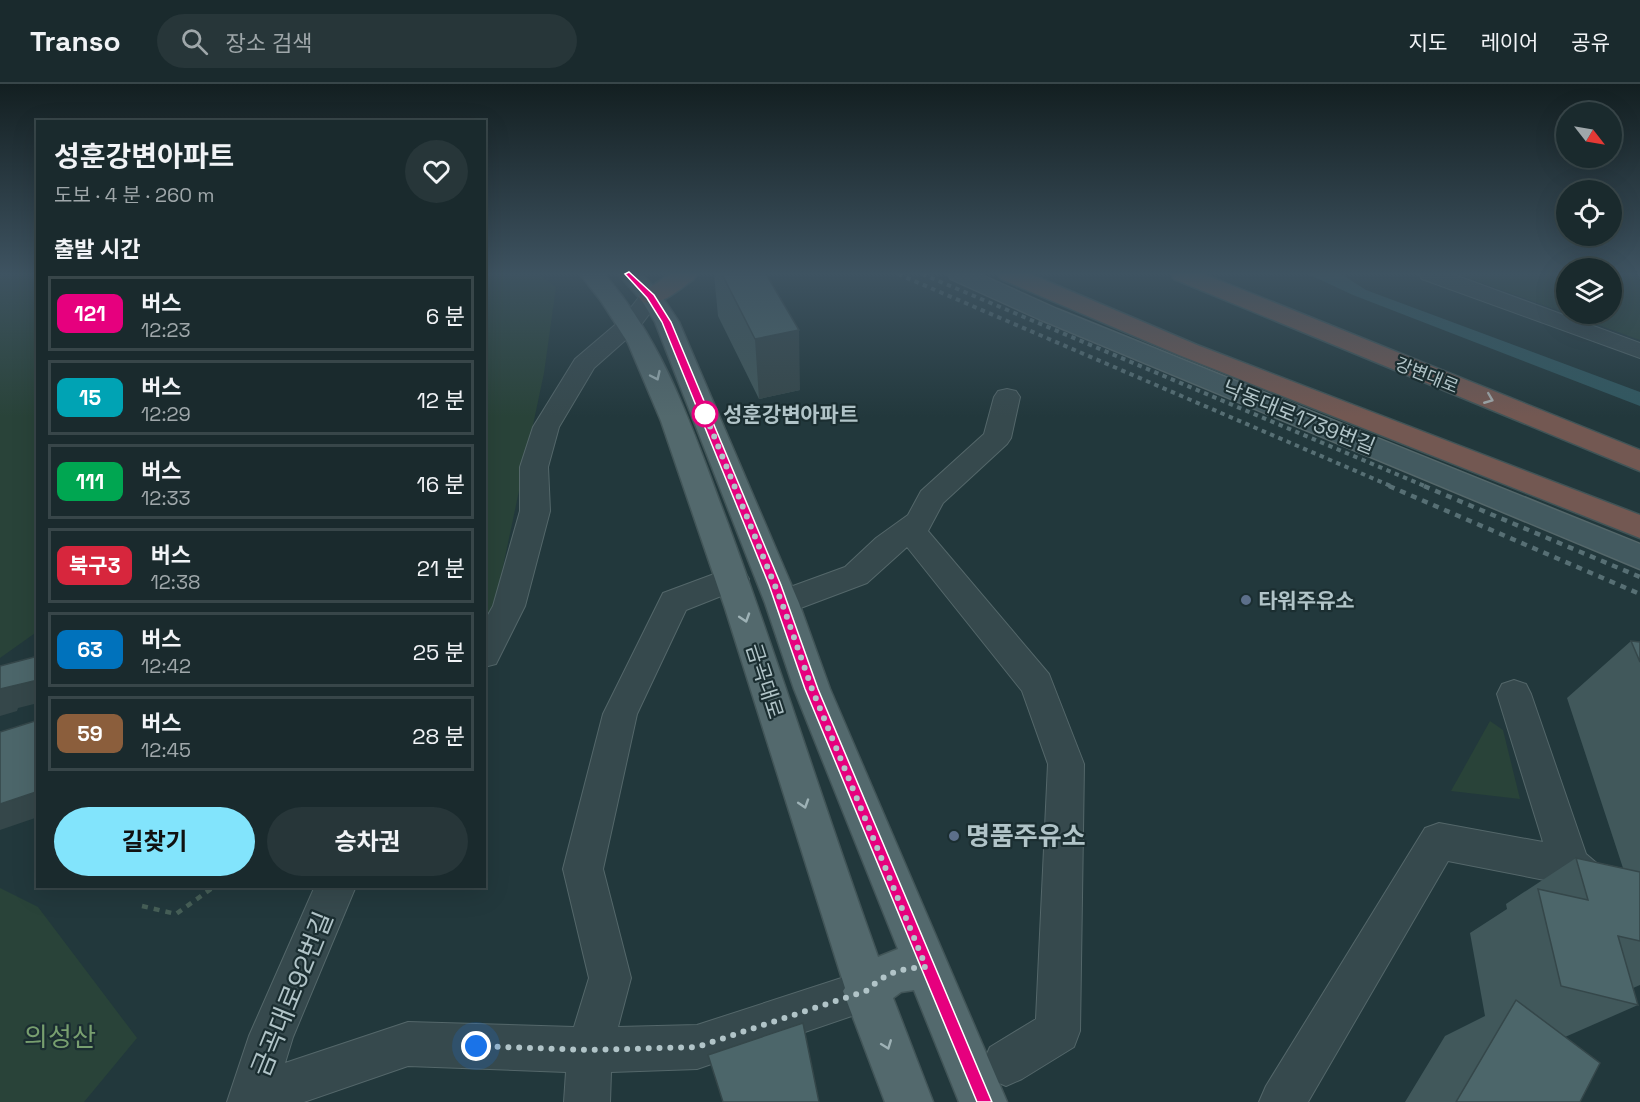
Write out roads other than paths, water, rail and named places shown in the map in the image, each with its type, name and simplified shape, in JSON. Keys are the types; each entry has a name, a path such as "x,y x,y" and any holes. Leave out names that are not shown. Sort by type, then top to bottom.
{"highway":[{"path":"1122,322 1640,527"},
{"name":"강변대로","path":"1298,322 1640,461"},
{"name":"강변대로","path":"1352,322 1640,437"}],"main road":[{"name":"금곡대로","path":"667,322 782,603 812,689 983,1102"},
{"name":"금곡대로","path":"630,324 665,394 733,579 834,896 866,991 909,1102"},
{"path":"866,991 884,976 899,969 926,967"}],"street":[{"path":"486,650 509,606 535,511 534,467 546,427 584,364 632,322"},
{"name":"낙동대로1739번길","path":"1066,322 1640,557"},
{"path":"1560,322 1640,351"},
{"path":"782,603 856,575 886,546 920,522 931,498 997,438 1007,397"},
{"path":"910,530 1037,684 1066,764 1058,1031 1006,1063"},
{"path":"587,1102 589,1050 610,978 583,869 620,714 674,602 733,579"},
{"path":"1514,694 1570,866"},
{"path":"1282,1102 1439,841 1570,866 1640,927"},
{"name":"금곡대로92번길","path":"250,1099 271,1036 335,888"},
{"path":"250,1099 408,1044 589,1050 697,1047 866,991"}],"water":[{"path":"1422,322 1451,322 1640,392 1640,406"}],"railway":[{"path":"1008,322 1393,487"},
{"path":"1035,322 1427,487"},
{"path":"1389,486 1640,594"},
{"path":"1424,486 1640,577"}],"place":[{"name":"성훈강변아파트","path":"705,414"},
{"name":"타워주유소","path":"1246,600"},
{"name":"명품주유소","path":"954,836"}],"park label":[{"name":"의성산","path":"60,1037"}]}
